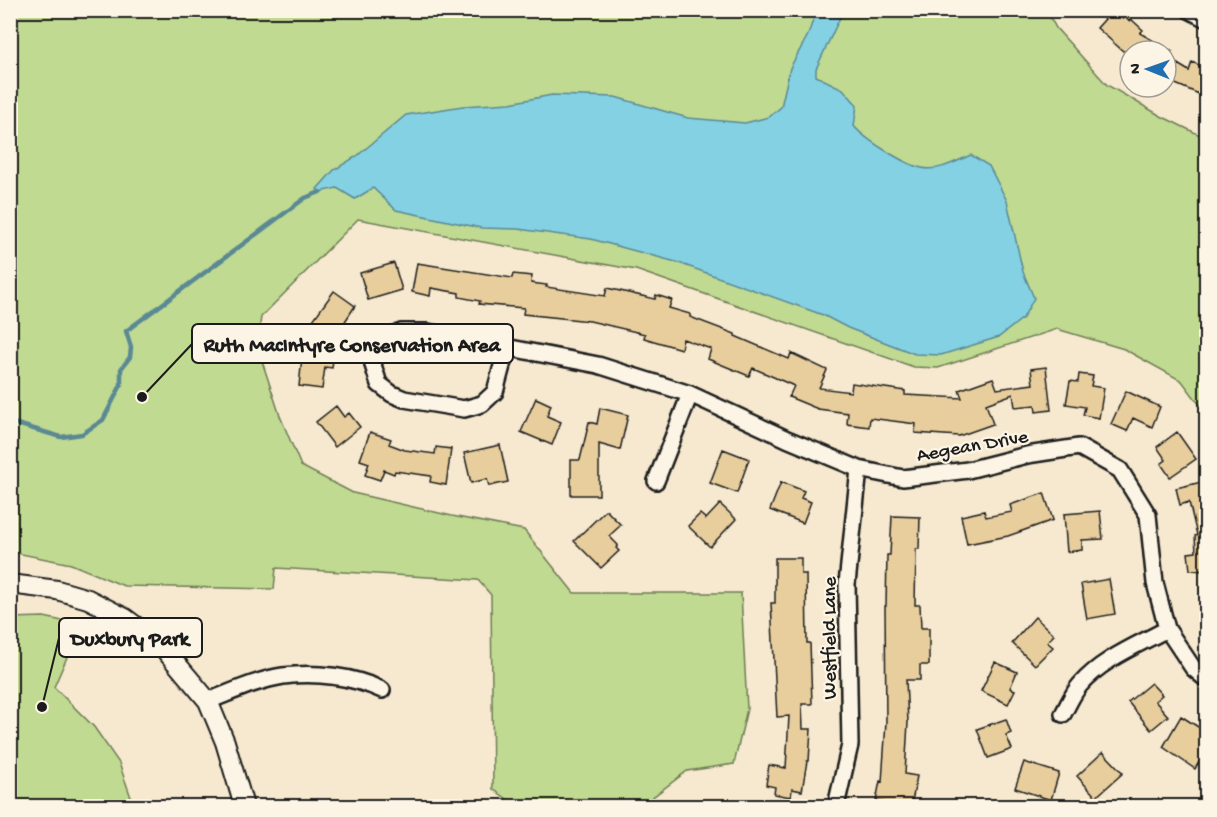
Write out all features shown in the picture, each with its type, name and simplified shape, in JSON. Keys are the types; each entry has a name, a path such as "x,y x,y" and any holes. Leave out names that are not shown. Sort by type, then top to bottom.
{"street":[{"path":"1189,10 1206,19"},
{"name":"Aegean Drive","path":"507,347 495,392 482,404 464,409 404,399 392,394 379,384 373,365 377,352 386,339 401,332 428,332 507,347 598,365 690,394 787,440 859,468 903,478 968,470 1027,455 1079,447 1120,470 1148,515 1155,583 1167,629 1193,668 1206,679"},
{"path":"656,481 690,394"},
{"name":"Westfield Lane","path":"836,807 850,745 847,584 859,468"},
{"path":"10,584 42,587 88,599 125,618 160,644 208,701 225,742 244,807"},
{"path":"1063,714 1079,686 1093,673 1117,656 1167,629"},
{"path":"208,701 282,676 347,678 364,681 382,690"}],"green space":[{"path":"11,11 1047,11 1056,28 1107,85 1118,91 1118,99 1131,99 1206,138 1206,413 1182,381 1124,349 1057,329 938,368 914,367 636,270 358,219 261,317 257,346 280,416 301,466 353,493 524,530 574,593 741,593 747,709 734,764 687,771 649,800 647,806 517,806 493,789 491,595 478,580 276,568 274,589 124,586 71,564 11,552"},
{"path":"44,617 81,625 54,687 94,727 119,763 134,806 13,806 11,618"}],"water":[{"path":"816,11 843,11 816,69 816,76 843,89 857,105 854,126 859,131 896,157 922,168 941,167 971,155 989,166 1007,201 1023,272 1034,298 1023,318 999,337 941,355 915,354 848,328 823,315 676,262 591,239 518,229 481,228 396,210 373,188 355,199 337,188 320,192 317,189 334,170 357,156 406,115 463,106 510,103 552,95 615,97 688,118 745,123 769,117 781,107 790,68 808,35"}],"building":[{"path":"1113,10 1117,10 1129,21 1131,19 1143,30 1140,33 1150,39 1118,39 1118,47 1097,28"},
{"path":"1192,62 1206,68 1206,97 1178,85 1178,64 1189,71"},
{"path":"394,263 402,290 368,300 360,273"},
{"path":"417,263 512,278 513,274 532,276 531,283 605,296 607,288 655,299 656,295 672,300 669,308 690,314 690,317 735,334 735,336 789,359 791,353 827,370 819,388 851,392 852,383 905,391 905,395 962,398 959,390 993,378 997,389 1033,384 1031,369 1046,367 1051,410 1036,412 1035,405 1015,407 1013,394 986,404 993,424 959,436 915,433 916,424 870,418 869,427 847,424 848,413 818,409 789,397 794,386 753,368 749,376 708,359 711,349 683,339 681,349 644,338 645,334 590,321 523,314 524,308 479,304 480,301 459,297 459,293 431,288 430,296 412,292"},
{"path":"334,291 355,306 338,337 313,320"},
{"path":"303,348 334,351 332,368 325,367 322,389 299,386"},
{"path":"1079,374 1093,376 1091,386 1104,388 1099,418 1083,415 1085,407 1066,404 1070,381 1078,382"},
{"path":"1126,391 1160,407 1152,427 1133,418 1127,431 1111,424"},
{"path":"536,398 551,405 547,416 561,422 552,445 521,432"},
{"path":"336,406 344,417 349,413 360,427 335,447 316,422"},
{"path":"600,408 628,415 620,450 599,444 599,495 571,495 571,460 580,460 589,422 597,424"},
{"path":"370,432 391,439 389,444 405,450 435,454 436,447 451,449 446,485 430,482 431,476 395,471 394,474 384,470 380,480 365,475 369,463 360,460"},
{"path":"1177,432 1196,459 1170,477 1161,464 1166,460 1157,447"},
{"path":"500,445 508,482 489,486 487,479 471,483 464,453"},
{"path":"723,449 749,459 737,493 710,483"},
{"path":"1206,481 1206,571 1190,570 1188,553 1196,552 1195,536 1197,535 1189,502 1180,505 1176,488"},
{"path":"781,482 804,491 801,498 811,502 803,523 770,510"},
{"path":"1044,493 1053,520 1008,536 967,544 961,516 984,511 986,517 1012,512 1010,505"},
{"path":"720,504 736,519 710,547 688,526 700,514 706,519"},
{"path":"606,510 621,525 609,536 618,545 616,548 619,551 601,568 574,541"},
{"path":"1100,511 1103,539 1082,540 1082,550 1067,552 1064,514"},
{"path":"892,516 920,517 919,549 916,549 915,605 920,605 921,628 929,628 929,665 920,665 920,680 906,680 908,722 905,774 917,776 911,807 876,801 880,781 882,782 886,722 885,606 887,555 890,555"},
{"path":"775,558 801,558 801,574 806,574 807,643 810,643 812,704 802,704 803,729 811,729 809,761 807,761 802,791 792,789 791,797 774,794 775,787 766,785 769,765 786,768 789,716 777,717 771,603 775,603"},
{"path":"1109,579 1115,614 1087,619 1081,584"},
{"path":"1035,617 1054,635 1047,642 1053,647 1035,665 1012,643"},
{"path":"995,662 1017,672 1010,688 1015,690 1008,704 981,691"},
{"path":"1151,683 1162,695 1155,701 1168,716 1151,730 1128,702"},
{"path":"1181,716 1206,732 1206,750 1195,769 1163,747"},
{"path":"1006,719 1011,733 1006,735 1012,749 988,758 977,729"},
{"path":"1103,752 1123,773 1096,797 1077,776"},
{"path":"1024,762 1059,773 1051,800 1015,788"}],"waterway":[{"path":"10,422 61,437 82,434 103,420 121,385 121,369 130,357 131,347 126,331 305,198 320,192"}],"place":[{"name":"Ruth MacIntyre Conservation Area","path":"142,397"},
{"name":"Duxbury Park","path":"42,707"}]}
